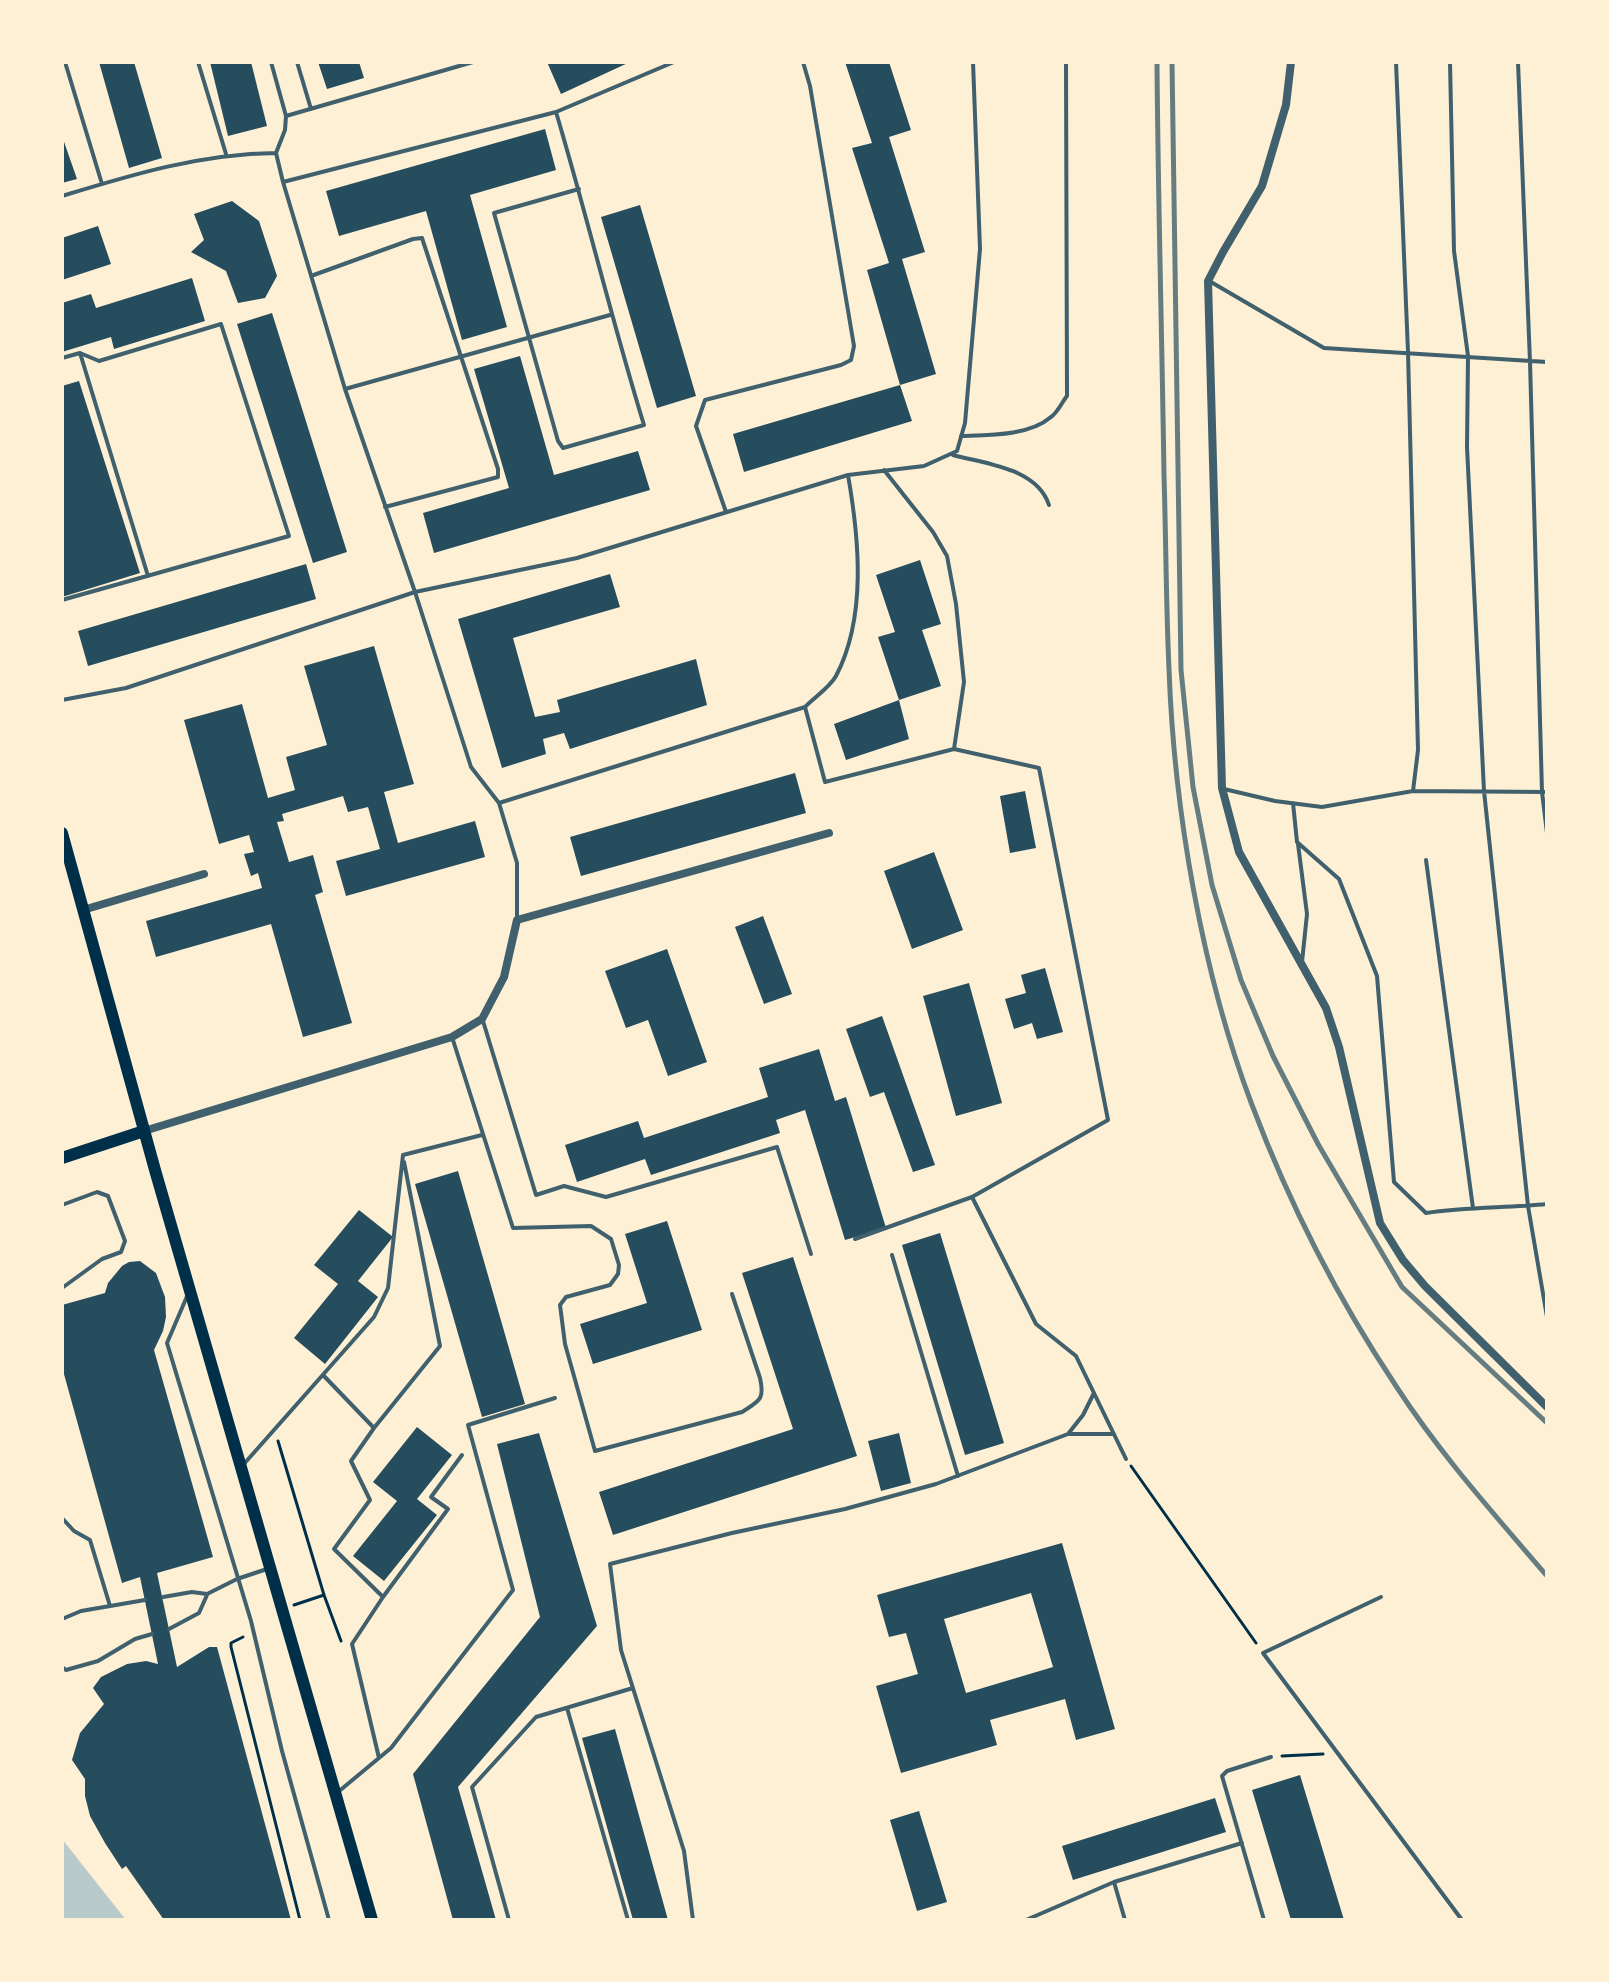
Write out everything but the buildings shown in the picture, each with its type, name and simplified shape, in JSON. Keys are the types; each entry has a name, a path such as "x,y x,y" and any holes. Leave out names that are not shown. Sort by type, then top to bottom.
{"main road":[{"path":"62,833 144,1131 372,1920"},
{"path":"62,1158 144,1131"}],"street":[{"path":"1291,62 1286,105 1262,186 1208,281 1222,788 1239,852 1326,1008 1339,1047 1380,1223 1403,1260 1425,1286 1547,1407"},
{"path":"144,1131 452,1037 482,1019 504,977 517,920 829,833"},
{"path":"83,910 204,874"}],"lane":[{"path":"65,62 102,184"},
{"path":"198,62 226,154"},
{"path":"271,62 286,116 285,130 276,153 283,182 345,389 471,767 499,803 517,863 517,920"},
{"path":"297,62 311,109"},
{"path":"286,116 473,62"},
{"path":"283,182 556,112 674,62"},
{"path":"726,512 696,426 705,400 841,365 851,360 854,346 810,86 803,62"},
{"path":"62,700 126,688 415,592 577,558 848,475 924,466 957,451 980,249 973,62"},
{"path":"961,436 999,434 1033,427 1052,417 1067,396 1066,62"},
{"path":"1396,62 1408,352 1418,750 1413,791"},
{"path":"1450,62 1454,251 1468,356 1467,447 1484,791 1528,1206 1547,1317"},
{"path":"1518,62 1547,833"},
{"path":"556,112 579,189 610,315 644,425 563,448 558,441 494,213 579,189"},
{"path":"62,196 159,167 226,154 276,153"},
{"path":"311,276 422,238 498,469 498,477 385,507"},
{"path":"1208,281 1324,348 1547,362"},
{"path":"345,389 610,315"},
{"path":"62,358 80,353 99,361 221,324 289,536 62,600"},
{"path":"80,353 148,576"},
{"path":"951,454 1026,477 1045,493 1049,505"},
{"path":"884,470 933,532 947,556 956,604 964,682 954,749"},
{"path":"499,803 805,707 835,679 851,638 858,574 857,525 848,475"},
{"path":"805,707 825,782 954,749 1039,768 1108,1120 972,1197 855,1239"},
{"path":"1222,788 1322,807 1413,791 1545,792"},
{"path":"1293,803 1307,914 1302,963"},
{"path":"1297,842 1339,879 1377,976 1394,1182 1426,1213 1547,1204"},
{"path":"1426,860 1473,1208"},
{"path":"482,1019 536,1195 564,1186 606,1197 777,1147 811,1254"},
{"path":"452,1037 513,1228 591,1226 611,1239 619,1265 618,1274 610,1285 566,1297 560,1305 565,1344 595,1451 742,1412 759,1401 763,1392 760,1378 732,1294"},
{"path":"403,1155 483,1135"},
{"path":"241,1467 374,1317 388,1288 403,1155"},
{"path":"383,1597 334,1549 370,1500 351,1461 440,1346 403,1155"},
{"path":"62,1205 97,1192 108,1196 125,1241 121,1252 102,1259 62,1288"},
{"path":"972,1197 1036,1324 1076,1356 1126,1459"},
{"path":"892,1255 958,1476"},
{"path":"190,1290 167,1343 237,1579 329,1920"},
{"path":"323,1375 374,1428"},
{"path":"1068,1434 1083,1415 1094,1393"},
{"path":"336,1794 391,1748 513,1590 468,1425 555,1398"},
{"path":"693,1920 684,1851 621,1650 610,1564 845,1509 958,1476 1068,1434 1114,1434"},
{"path":"379,1758 352,1644 448,1509 431,1497 462,1455"},
{"path":"62,1518 74,1531 90,1540 110,1606"},
{"path":"163,1597 192,1592 207,1594 237,1579 271,1568"},
{"path":"169,1629 199,1613 207,1594"},
{"path":"1381,1597 1263,1653 1462,1920"},
{"path":"62,1619 81,1611 145,1600"},
{"path":"62,1667 66,1670 98,1661 135,1639 152,1634"},
{"path":"509,1920 472,1787 536,1717 633,1688"},
{"path":"567,1708 628,1920"},
{"path":"1264,1920 1222,1776 1227,1771 1271,1757"},
{"path":"1028,1919 1114,1882 1242,1843"},
{"path":"1114,1882 1125,1920"}],"path":[{"path":"275,1429 324,1595"},
{"path":"1126,1459 1263,1653"},
{"path":"1271,1757 1338,1754"}],"shaded area":[{"path":"62,1839 126,1920 62,1920"}],"railway":[{"path":"1157,62 1172,723 1184,834 1205,946 1219,1001 1234,1054 1266,1142 1316,1250 1354,1319 1431,1436 1547,1576"},
{"path":"1172,62 1181,670 1193,787 1212,885 1241,980 1273,1056 1318,1144 1402,1287 1547,1423"}]}
